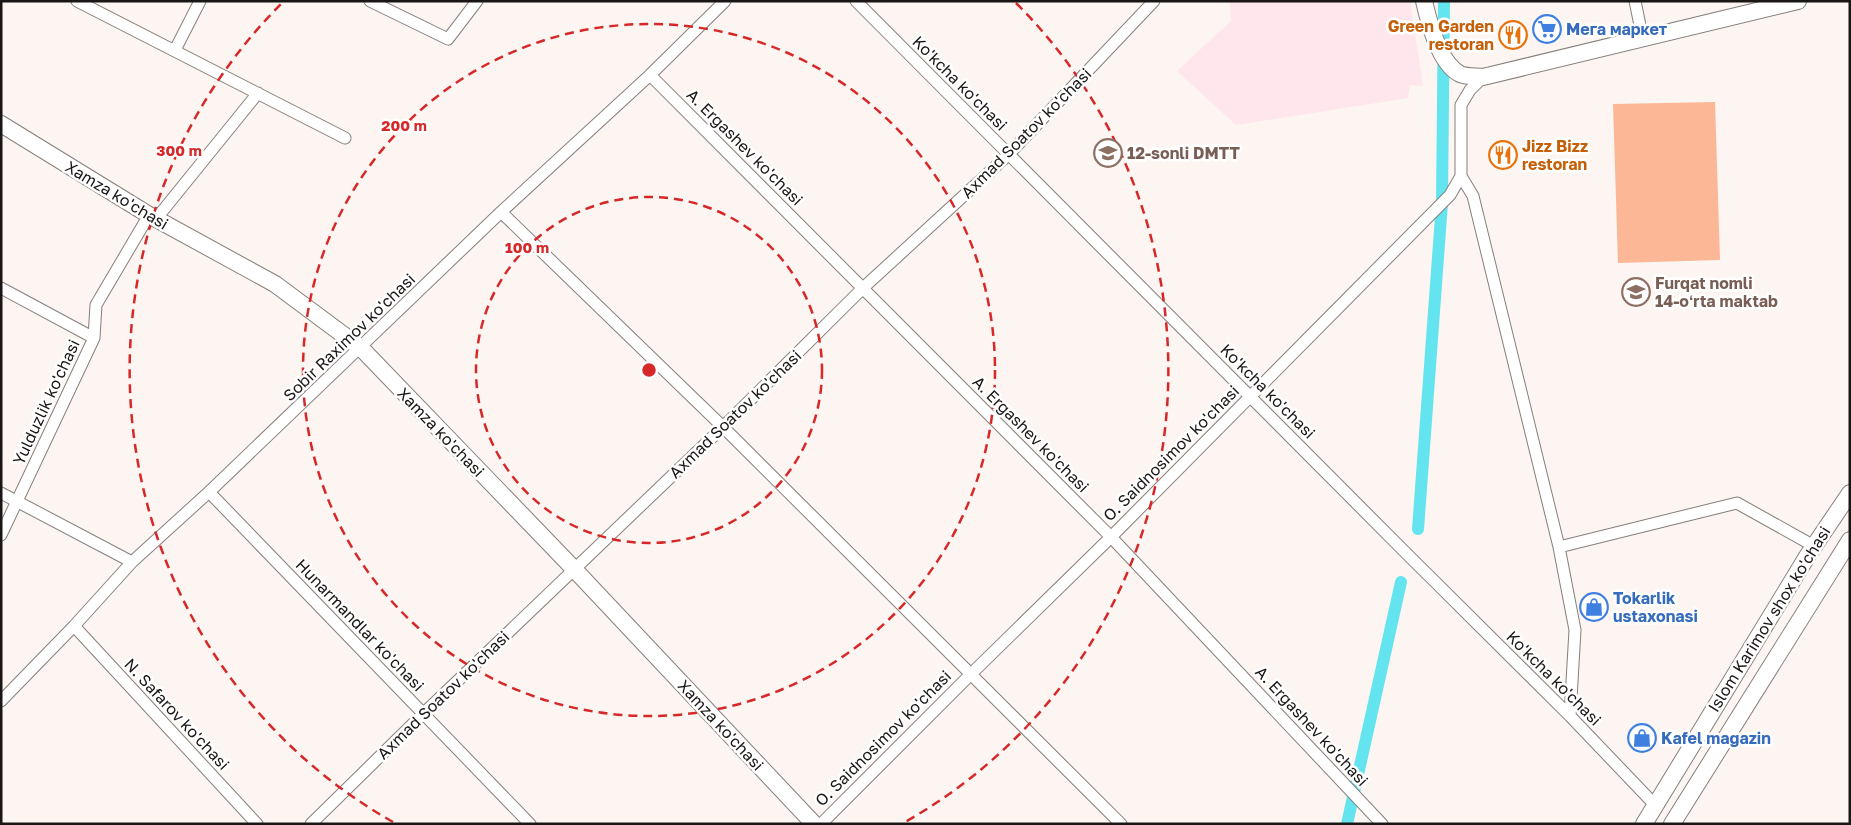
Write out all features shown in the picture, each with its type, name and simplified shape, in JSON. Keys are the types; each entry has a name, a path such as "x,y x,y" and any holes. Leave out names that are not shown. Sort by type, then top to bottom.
{"main road":[{"path":"1424,1 1428,22 1444,56 1461,75 1484,77 1798,1"},
{"name":"Xamza ko'chasi","path":"1,124 152,217 275,284 361,348 814,824"},
{"name":"Islom Karimov shox ko'chasi","path":"1644,824 1811,550 1850,493"},
{"name":"Islom Karimov shox ko'chasi","path":"1672,824 1830,569 1850,540"},
{"path":"1811,550 1823,552 1829,557 1830,569"}],"street":[{"path":"77,1 345,138"},
{"path":"175,50 200,1"},
{"path":"370,1 448,39 477,1"},
{"name":"Sobir Raximov ko'chasi","path":"1,701 74,626 132,562 361,348 501,212 650,74 724,1"},
{"name":"Ko'kcha ko'chasi","path":"856,1 1570,716 1655,805"},
{"name":"Axmad Soatov ko'chasi","path":"311,824 723,427 863,288 1008,155 1154,1"},
{"path":"1635,1 1643,40"},
{"name":"A. Ergashev ko'chasi","path":"650,74 1111,537 1349,788 1376,822"},
{"name":"O. Saidnosimov ko'chasi","path":"821,824 1111,537 1450,195 1460,176 1461,105 1470,90 1484,77"},
{"path":"1,288 94,338 96,305 152,217 258,93"},
{"path":"1460,176 1473,196 1559,547 1575,630 1570,716"},
{"path":"501,212 723,427 1121,824"},
{"name":"Yulduzlik ko'chasi","path":"1,535 94,338"},
{"name":"Hunarmandlar ko'chasi","path":"209,492 530,824"},
{"path":"1,493 132,562"},
{"path":"1559,547 1737,503 1811,550"},
{"name":"N. Safarov ko'chasi","path":"74,626 257,824"}],"shaded area":[{"path":"1230,1 1410,1 1423,86 1410,85 1408,98 1236,125 1177,71 1231,21"},
{"path":"1715,102 1720,260 1618,263 1613,104"}],"waterway":[{"path":"1418,529 1442,203 1444,1"},
{"path":"1347,824 1401,582"}],"place":[{"name":"Мега маркет","path":"1547,29"},
{"name":"Green Garden restoran","path":"1513,35"},
{"name":"12-sonli DMTT","path":"1108,153"},
{"name":"Jizz Bizz restoran","path":"1503,155"},
{"name":"Furqat nomli 14-oʻrta maktab","path":"1636,292"},
{"name":"Tokarlik ustaxonasi","path":"1594,607"},
{"name":"Kafel magazin","path":"1642,738"}]}
